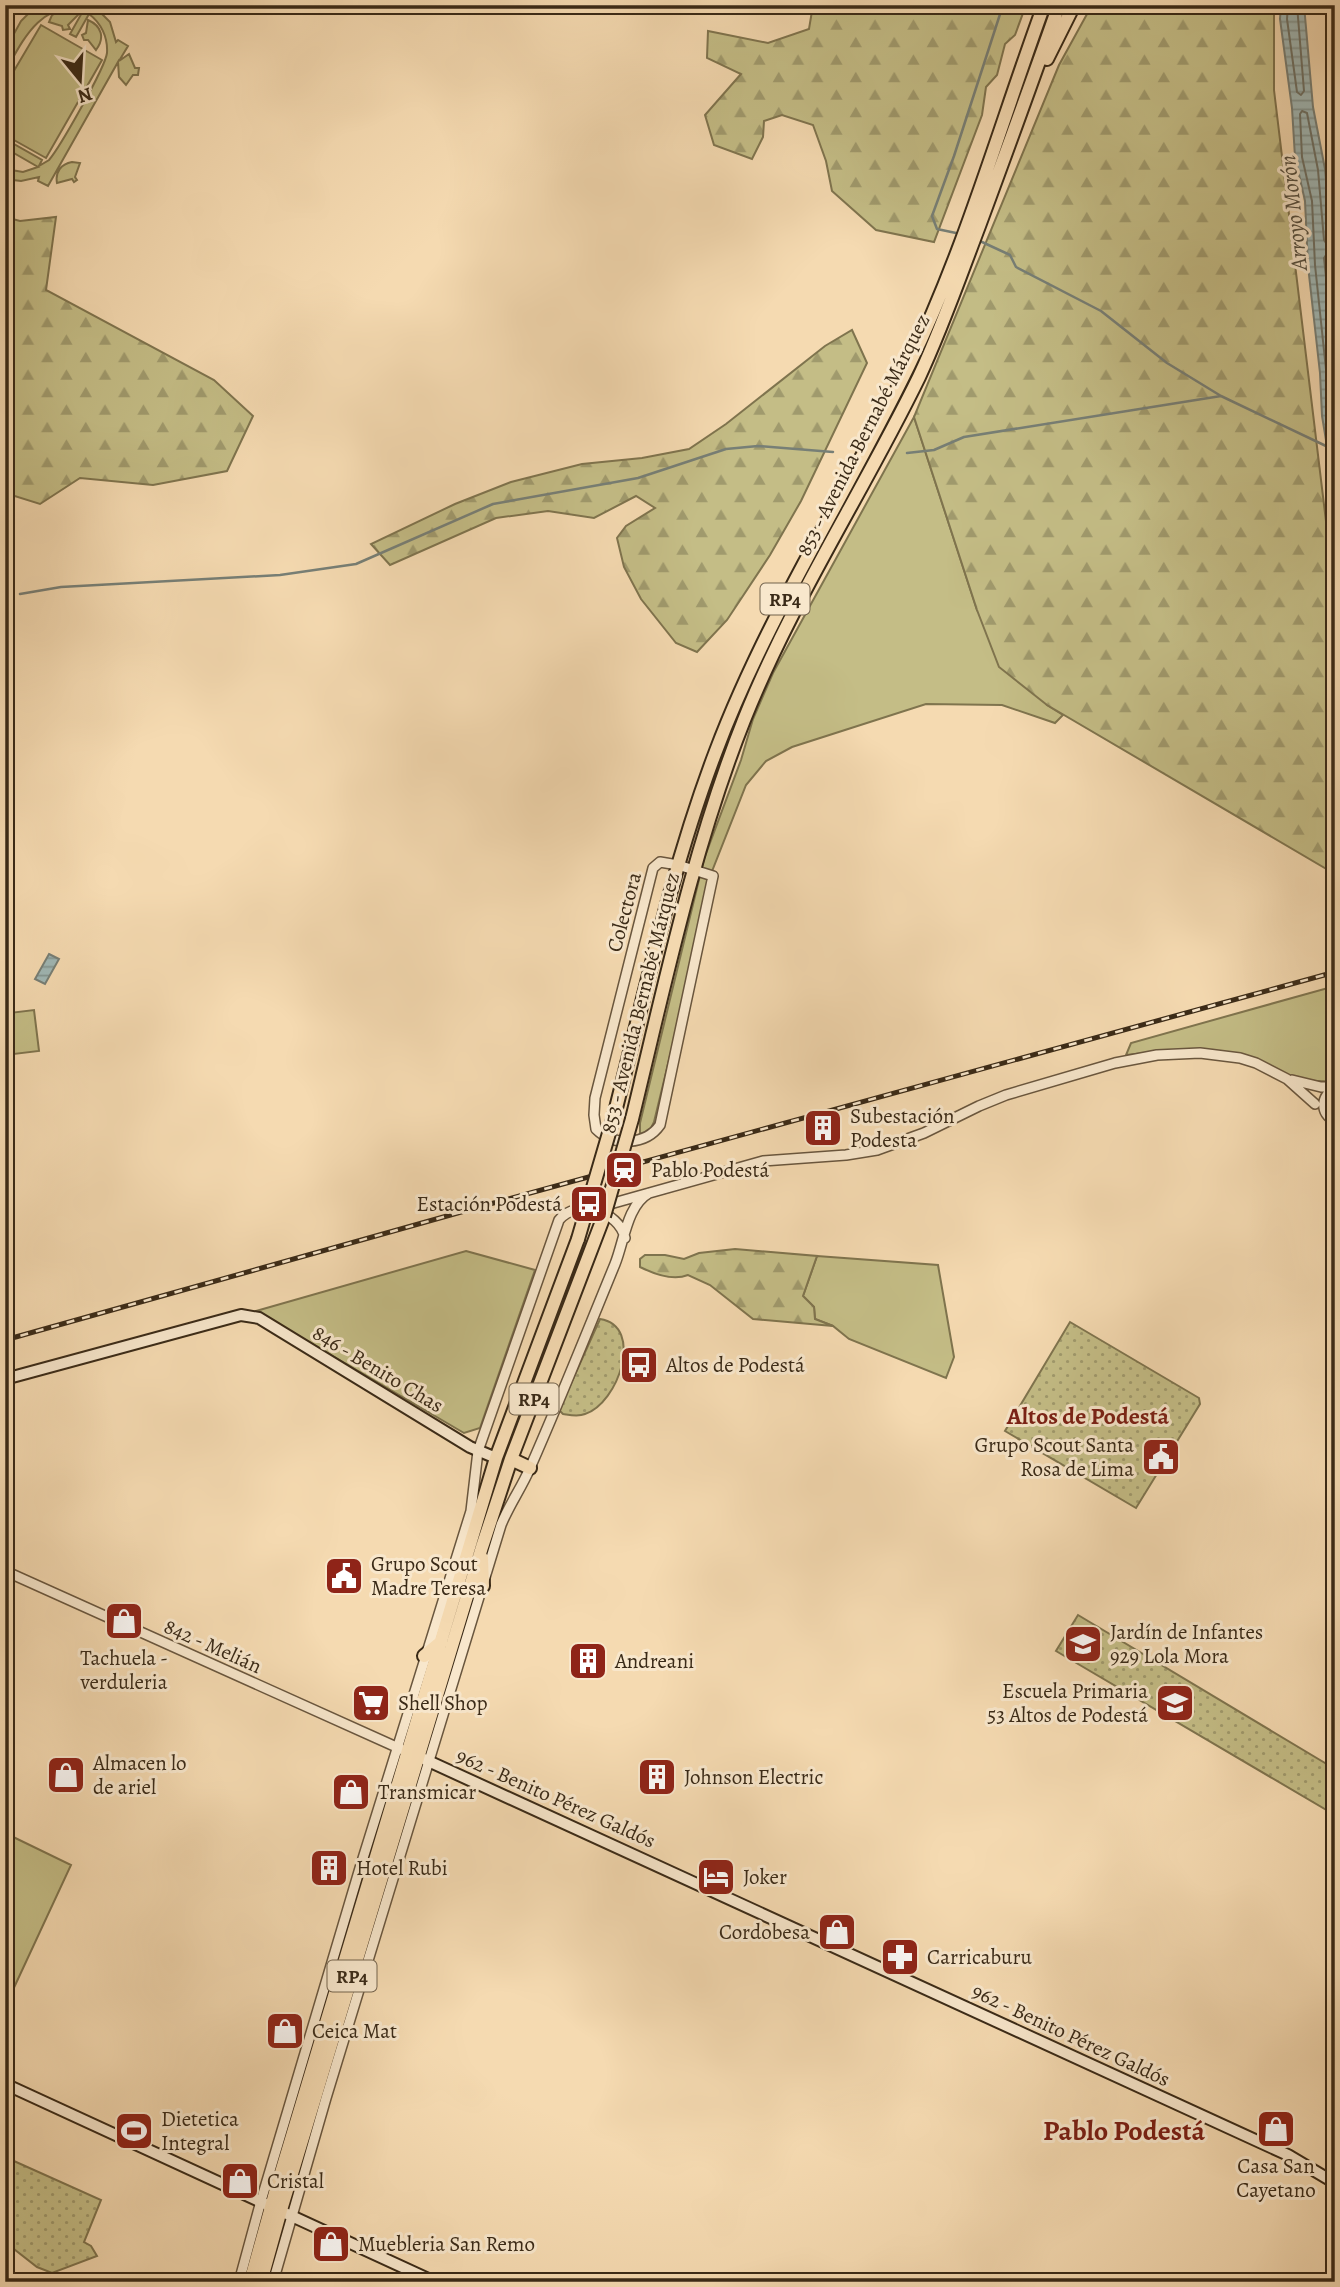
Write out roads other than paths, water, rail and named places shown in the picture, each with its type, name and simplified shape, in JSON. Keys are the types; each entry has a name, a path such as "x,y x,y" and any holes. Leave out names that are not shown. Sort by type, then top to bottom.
{"main road":[{"path":"1009,102 1039,5"},
{"name":"853 - Avenida Bernabé Márquez","path":"261,2282 276,2208 325,2027 511,1459 604,1216 632,1119 693,869 715,795 760,680 908,398 1044,5"},
{"name":"853 - Avenida Bernabé Márquez","path":"250,2282 276,2208 413,1754 441,1642 496,1458 578,1239 614,1116 678,864 715,753 748,672 929,339 1025,103 1059,5"},
{"path":"1025,103 1074,5"},
{"name":"846 - Benito Chas","path":"5,1379 241,1315 259,1318 478,1451 496,1458"},
{"path":"511,1459 530,1468"},
{"path":"482,1547 483,1586"},
{"path":"424,1656 441,1642"},
{"name":"962 - Benito Pérez Galdós","path":"413,1754 1275,2150 1335,2183"},
{"path":"309,2041 325,2027"},
{"path":"5,2084 435,2282"}],"street":[{"name":"Colectora","path":"678,864 660,862 653,868 594,1098 596,1129 605,1135 631,1141 647,1139 660,1125 713,876 693,869"},
{"path":"678,864 693,869"},
{"path":"588,1210 763,1161 877,1150 909,1139 1006,1095 1097,1068 1148,1057 1193,1053 1233,1057 1256,1063 1287,1079 1335,1088"},
{"path":"1287,1079 1315,1104"},
{"path":"1335,1088 1328,1092 1323,1102 1325,1113 1335,1122"},
{"name":"853 - Avenida Bernabé Márquez","path":"273,2282 276,2208 309,2041 413,1754 483,1586 505,1516 530,1468 597,1308 634,1209 641,1198 649,1193"},
{"name":"853 - Avenida Bernabé Márquez","path":"413,1754 424,1656 471,1511 478,1451 559,1220 565,1213 575,1209 588,1210"},
{"path":"588,1210 611,1217 621,1227 625,1238"},
{"name":"842 - Melián","path":"5,1571 413,1754"},
{"name":"853 - Avenida Bernabé Márquez","path":"239,2282 276,2208"}],"water":[{"name":"Arroyo Morón","path":"1281,5 1304,5 1313,107 1325,169 1335,278 1335,495 1322,416 1308,266 1305,201 1295,157 1292,108 1280,19"},
{"path":"49,954 59,959 45,984 35,979"}],"waterway":[{"path":"956,233 937,229 932,216 1003,5"},
{"path":"982,242 1010,255 1016,267 1101,311 1167,363 1221,396"},
{"path":"907,453 934,450 964,437 1221,396 1326,446"},
{"path":"20,594 61,587 280,575 356,564 493,504 638,478 726,449 758,446 833,452"}],"railway":[{"path":"5,1340 1335,972"}],"place":[{"name":"Subestación Podesta","path":"823,1128"},
{"name":"Pablo Podestá","path":"624,1170"},
{"name":"Estación Podestá","path":"589,1204"},
{"name":"Altos de Podestá","path":"639,1365"},
{"name":"Grupo Scout Santa Rosa de Lima","path":"1161,1457"},
{"name":"Grupo Scout Madre Teresa","path":"344,1576"},
{"name":"Tachuela - verduleria","path":"124,1621"},
{"name":"Jardín de Infantes 929 Lola Mora","path":"1083,1644"},
{"name":"Andreani","path":"588,1661"},
{"name":"Shell Shop","path":"371,1703"},
{"name":"Escuela Primaria 53 Altos de Podestá","path":"1175,1703"},
{"name":"Almacen lo de ariel","path":"66,1775"},
{"name":"Johnson Electric","path":"657,1777"},
{"name":"Transmicar","path":"351,1792"},
{"name":"Hotel Rubi","path":"329,1868"},
{"name":"Joker","path":"716,1877"},
{"name":"Cordobesa","path":"837,1932"},
{"name":"Carricaburu","path":"900,1957"},
{"name":"Ceica Mat","path":"285,2031"},
{"name":"Casa San Cayetano","path":"1276,2129"},
{"name":"Dietetica Integral","path":"134,2131"},
{"name":"Cristal","path":"240,2181"},
{"name":"Muebleria San Remo","path":"331,2244"}],"district":[{"name":"Altos de Podestá","path":"1088,1416"},
{"name":"Pablo Podestá","path":"1124,2130"}]}
